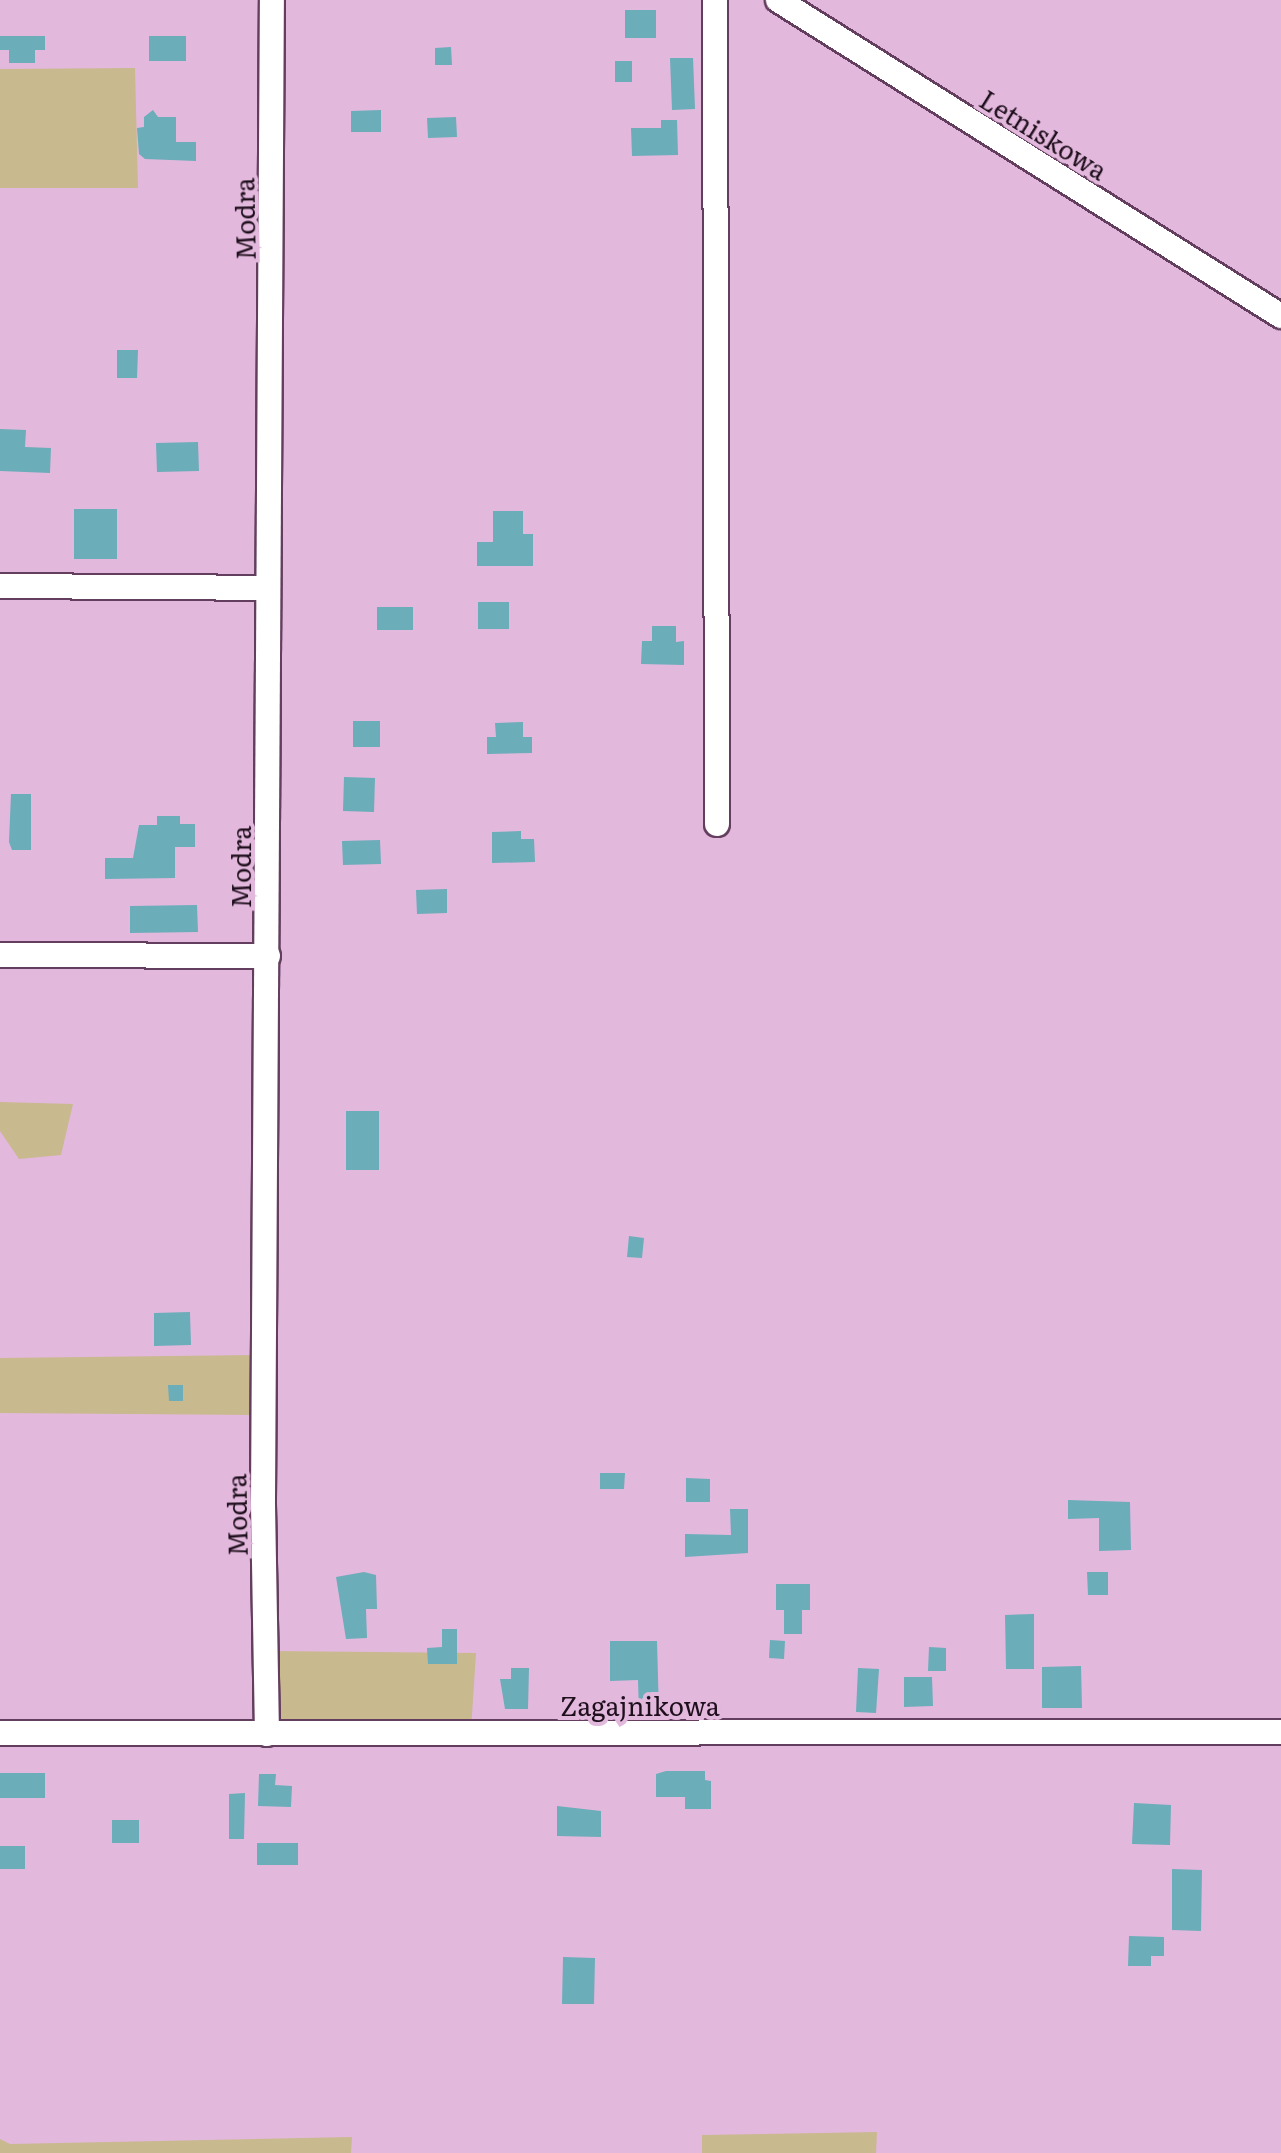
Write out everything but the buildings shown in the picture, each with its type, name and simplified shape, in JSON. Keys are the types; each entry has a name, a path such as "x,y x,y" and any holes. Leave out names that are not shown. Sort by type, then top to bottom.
{"street":[{"name":"Modra","path":"267,1734 263,1500 272,0"},
{"path":"715,0 717,824"},
{"name":"Letniskowa","path":"778,0 1281,316"},
{"path":"0,586 267,588"},
{"path":"0,955 268,956"},
{"name":"Zagajnikowa","path":"0,1733 1281,1732"}],"shaded area":[{"path":"135,68 138,188 0,188 0,69"},
{"path":"0,1102 73,1104 61,1155 19,1159 0,1131"},
{"path":"262,1355 260,1415 0,1413 0,1358"},
{"path":"270,1651 476,1653 471,1730 284,1729 274,1718"},
{"path":"877,2132 876,2153 702,2153 702,2135"},
{"path":"352,2137 351,2153 0,2153 0,2139 10,2144"}]}
